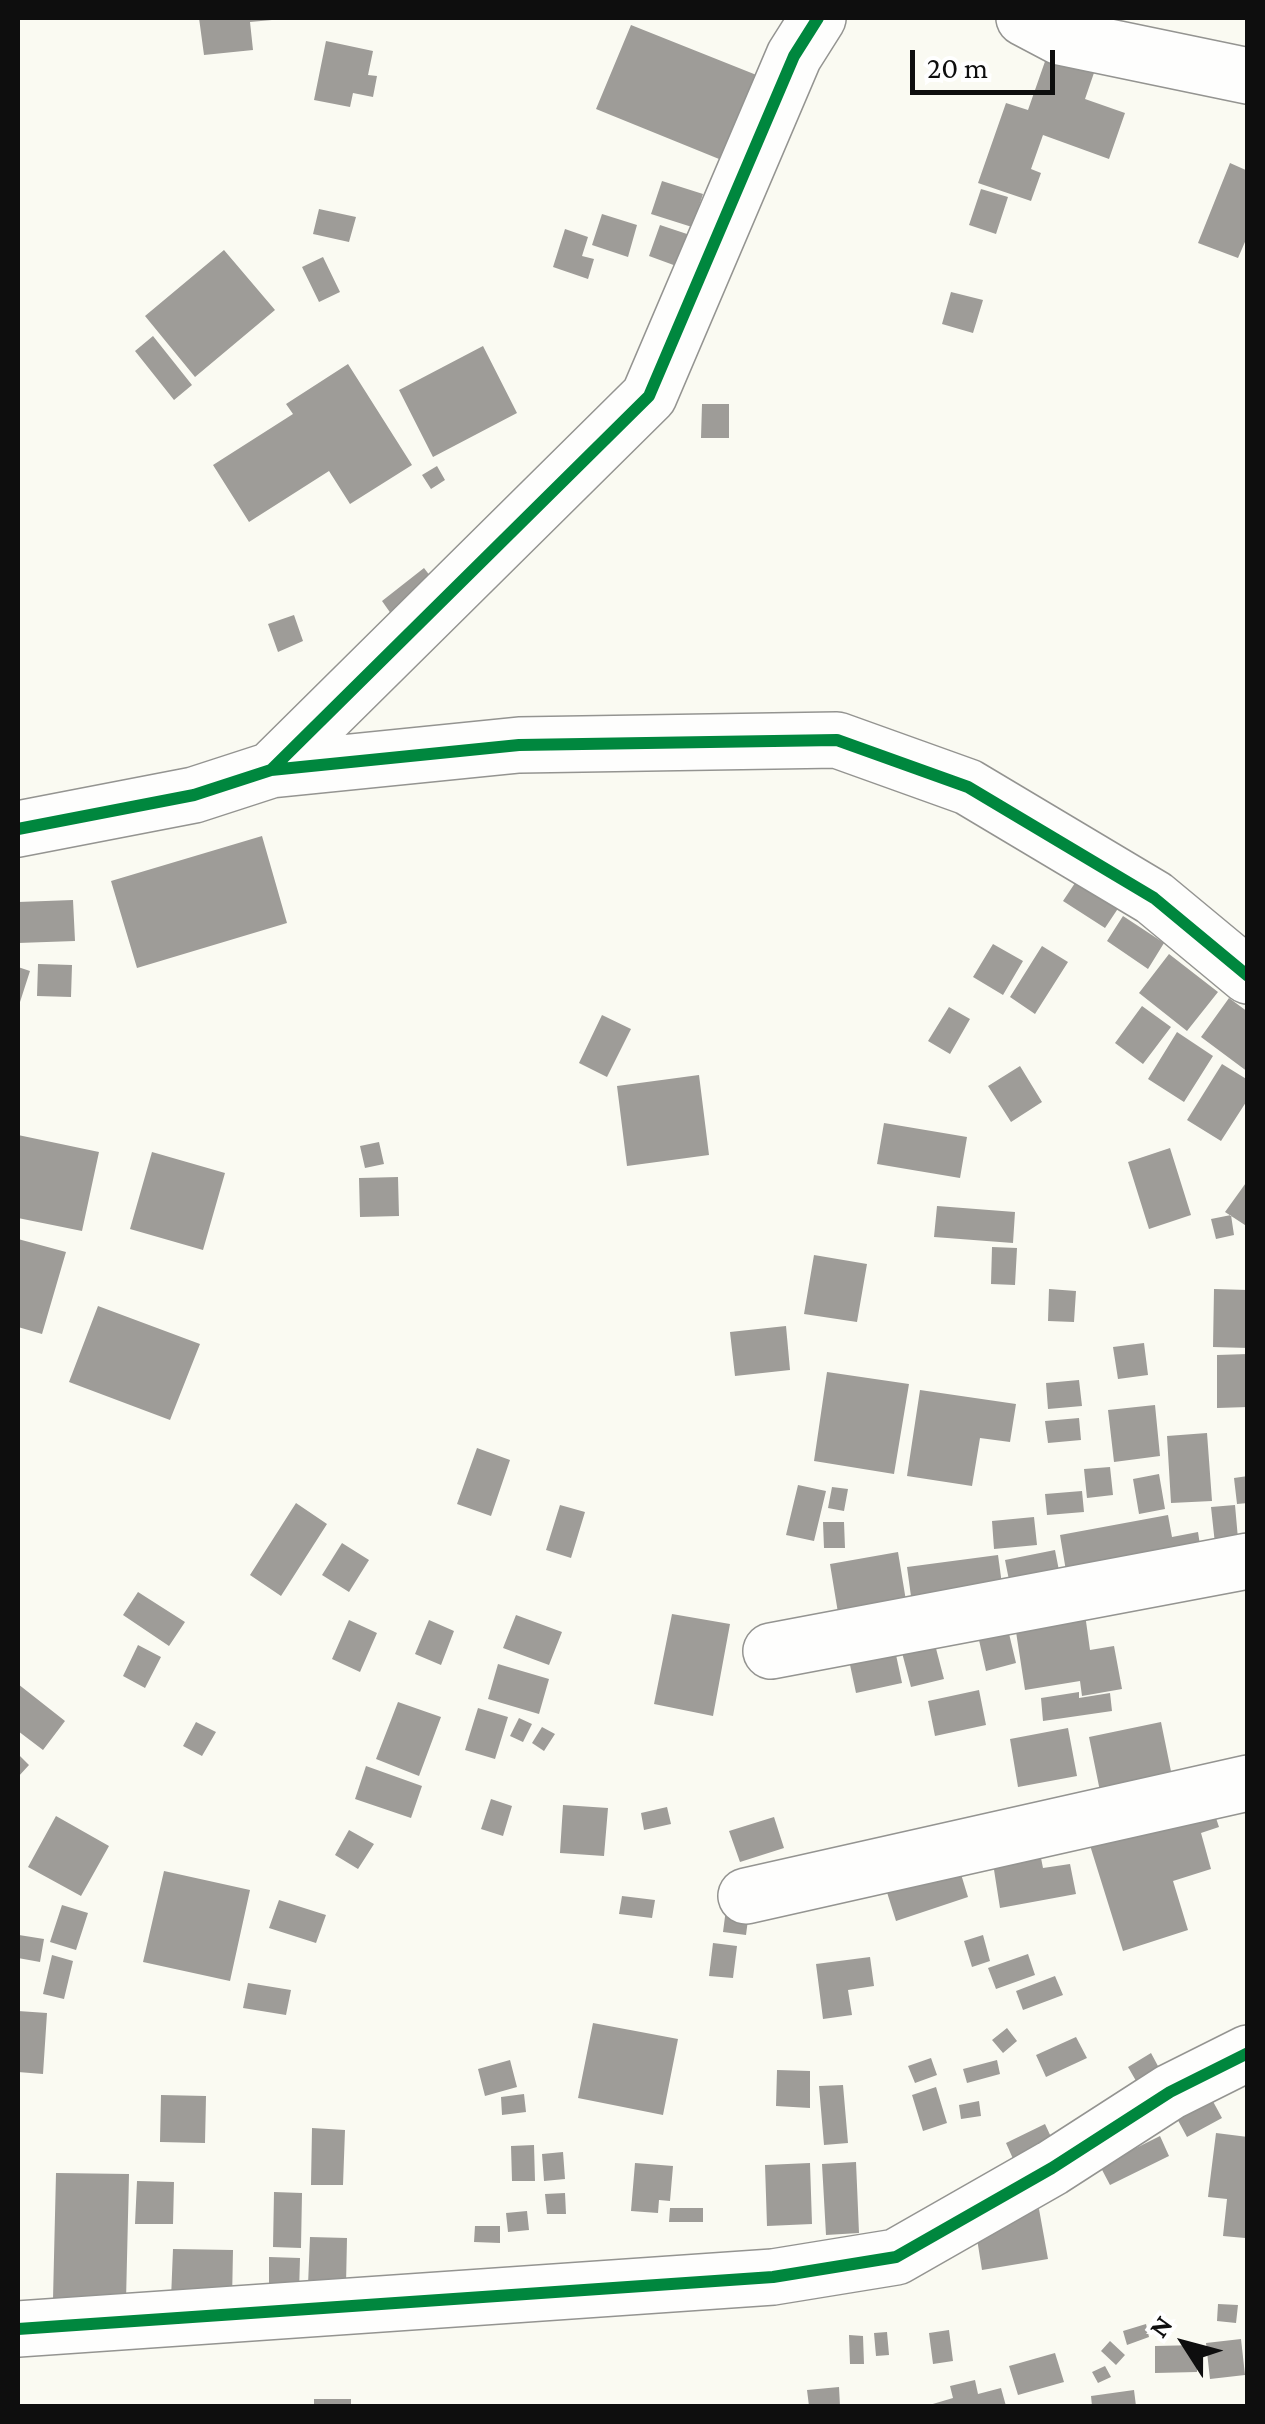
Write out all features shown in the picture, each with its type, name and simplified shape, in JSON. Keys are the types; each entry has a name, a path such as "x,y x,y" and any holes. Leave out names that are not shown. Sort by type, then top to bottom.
{"street":[{"path":"271,770 649,396 794,56 818,18"},
{"path":"1024,18 1060,37 1248,76"},
{"path":"18,829 194,795 271,770 519,745 837,740 968,787 1154,898 1248,976"},
{"path":"771,1651 1248,1562"},
{"path":"746,1896 1248,1782"},
{"path":"18,2329 773,2277 896,2257 1052,2168 1170,2092 1248,2053"}],"building":[{"path":"199,18 272,20 250,22 253,50 204,55"},
{"path":"631,25 759,76 724,161 596,109"},
{"path":"326,41 373,51 368,75 377,76 373,97 353,93 350,107 314,100"},
{"path":"1049,50 1096,67 1085,99 1125,113 1109,159 1043,135 1031,169 1041,173 1031,201 978,183 1006,103 1028,110"},
{"path":"1230,163 1248,171 1248,235 1238,258 1198,243"},
{"path":"662,181 703,194 692,227 651,214"},
{"path":"981,189 1008,197 996,234 969,225"},
{"path":"319,209 356,217 349,242 313,234"},
{"path":"602,214 637,225 628,257 592,245"},
{"path":"660,225 690,235 679,267 649,256"},
{"path":"565,229 588,237 582,256 594,259 588,279 553,267"},
{"path":"224,250 275,310 195,377 145,316"},
{"path":"323,257 340,292 319,302 302,267"},
{"path":"951,292 983,300 973,333 942,324"},
{"path":"153,336 192,385 174,400 135,351"},
{"path":"483,346 517,413 433,457 399,390"},
{"path":"348,364 412,465 350,504 329,471 249,522 213,465 293,414 286,404"},
{"path":"702,404 729,404 729,438 701,438"},
{"path":"437,466 445,480 431,489 422,475"},
{"path":"424,568 437,585 394,618 382,601"},
{"path":"294,615 303,641 278,652 268,624"},
{"path":"262,836 287,923 137,968 111,881"},
{"path":"1079,877 1121,904 1105,928 1063,901"},
{"path":"73,900 75,941 18,943 18,902"},
{"path":"1123,916 1164,943 1148,969 1107,941"},
{"path":"993,944 1023,961 1003,995 973,977"},
{"path":"1042,946 1068,962 1035,1014 1010,997"},
{"path":"1169,954 1218,992 1187,1031 1139,993"},
{"path":"38,964 72,965 71,997 37,996"},
{"path":"18,967 30,971 20,1002 18,1001"},
{"path":"1229,998 1248,1012 1248,1072 1201,1037"},
{"path":"1142,1006 1171,1027 1143,1064 1115,1043"},
{"path":"949,1007 970,1019 950,1054 928,1041"},
{"path":"602,1015 631,1029 607,1077 579,1063"},
{"path":"1177,1032 1213,1056 1184,1102 1148,1079"},
{"path":"1222,1064 1248,1080 1248,1099 1221,1141 1187,1120"},
{"path":"1020,1066 1042,1102 1011,1122 988,1086"},
{"path":"699,1075 709,1155 627,1166 617,1086"},
{"path":"884,1123 967,1137 960,1178 877,1164"},
{"path":"18,1135 99,1152 82,1231 18,1218"},
{"path":"379,1142 384,1164 365,1168 360,1146"},
{"path":"1170,1148 1191,1215 1149,1229 1128,1162"},
{"path":"152,1152 225,1173 203,1250 130,1229"},
{"path":"398,1177 399,1216 360,1217 359,1178"},
{"path":"1248,1180 1248,1227 1225,1212"},
{"path":"937,1206 1015,1212 1013,1243 934,1237"},
{"path":"1231,1215 1234,1235 1216,1239 1211,1219"},
{"path":"18,1239 66,1252 42,1334 18,1327"},
{"path":"992,1247 1017,1248 1015,1285 991,1284"},
{"path":"814,1255 867,1264 857,1322 804,1314"},
{"path":"1049,1289 1076,1291 1074,1322 1048,1321"},
{"path":"1214,1289 1248,1290 1248,1348 1213,1347"},
{"path":"98,1306 200,1344 170,1420 69,1382"},
{"path":"786,1326 790,1370 735,1376 730,1332"},
{"path":"1144,1343 1148,1375 1118,1379 1113,1347"},
{"path":"1248,1354 1248,1407 1217,1408 1217,1355"},
{"path":"827,1372 909,1384 894,1474 814,1461"},
{"path":"1079,1380 1082,1406 1048,1409 1046,1383"},
{"path":"920,1390 1016,1404 1010,1442 980,1438 972,1486 907,1476"},
{"path":"1155,1405 1160,1456 1114,1462 1108,1410"},
{"path":"1079,1418 1081,1440 1048,1443 1045,1421"},
{"path":"1207,1433 1212,1501 1171,1503 1167,1436"},
{"path":"477,1448 510,1460 491,1516 457,1504"},
{"path":"1110,1467 1113,1495 1087,1498 1084,1469"},
{"path":"1159,1474 1165,1509 1139,1514 1133,1479"},
{"path":"1248,1476 1248,1503 1237,1504 1234,1478"},
{"path":"798,1485 826,1491 814,1541 786,1535"},
{"path":"832,1487 848,1489 844,1511 828,1508"},
{"path":"1082,1491 1084,1512 1047,1515 1045,1494"},
{"path":"296,1503 327,1524 281,1596 250,1575"},
{"path":"560,1505 585,1512 571,1558 546,1550"},
{"path":"1235,1505 1239,1550 1216,1553 1211,1507"},
{"path":"1168,1515 1172,1537 1198,1532 1202,1558 1068,1583 1060,1535"},
{"path":"1034,1517 1037,1545 994,1549 992,1521"},
{"path":"823,1522 844,1522 845,1548 824,1548"},
{"path":"342,1543 369,1560 349,1592 322,1575"},
{"path":"1055,1550 1061,1581 1011,1590 1005,1560"},
{"path":"898,1552 908,1613 840,1625 830,1564"},
{"path":"998,1555 1004,1599 913,1611 907,1567"},
{"path":"138,1592 185,1622 169,1646 123,1615"},
{"path":"1084,1607 1090,1650 1114,1646 1122,1689 1082,1696 1080,1681 1025,1690 1014,1619"},
{"path":"672,1614 730,1624 713,1716 654,1704"},
{"path":"516,1615 562,1632 549,1665 503,1648"},
{"path":"349,1620 377,1633 360,1672 332,1659"},
{"path":"429,1620 454,1631 441,1665 415,1654"},
{"path":"1006,1621 1016,1663 986,1671 976,1627"},
{"path":"892,1636 902,1683 856,1693 846,1646"},
{"path":"933,1637 944,1679 911,1687 900,1645"},
{"path":"138,1645 161,1657 145,1688 123,1676"},
{"path":"498,1664 549,1679 539,1714 488,1699"},
{"path":"18,1684 65,1721 43,1750 18,1731"},
{"path":"979,1690 986,1725 935,1736 928,1701"},
{"path":"1079,1692 1079,1698 1110,1693 1112,1711 1043,1721 1041,1698"},
{"path":"398,1702 441,1717 419,1776 376,1759"},
{"path":"478,1708 508,1717 495,1759 465,1750"},
{"path":"519,1718 532,1724 523,1742 510,1736"},
{"path":"196,1722 216,1732 202,1756 183,1746"},
{"path":"1161,1722 1174,1786 1102,1801 1089,1737"},
{"path":"542,1727 555,1734 544,1751 532,1743"},
{"path":"1068,1728 1077,1776 1018,1787 1010,1739"},
{"path":"18,1754 29,1765 18,1777"},
{"path":"366,1766 422,1786 411,1818 355,1799"},
{"path":"491,1799 512,1806 503,1836 481,1829"},
{"path":"1210,1800 1219,1827 1201,1833 1211,1869 1173,1881 1188,1930 1123,1951 1088,1839"},
{"path":"563,1805 608,1808 604,1856 560,1853"},
{"path":"667,1807 671,1824 644,1830 641,1813"},
{"path":"56,1816 109,1846 81,1896 28,1867"},
{"path":"774,1817 784,1848 740,1862 729,1831"},
{"path":"349,1830 374,1844 358,1869 335,1855"},
{"path":"1039,1848 1043,1868 1070,1864 1076,1894 1000,1908 992,1857"},
{"path":"957,1861 968,1897 896,1921 885,1886"},
{"path":"164,1871 250,1890 230,1981 143,1962"},
{"path":"622,1896 655,1900 652,1918 619,1914"},
{"path":"279,1900 326,1915 316,1943 269,1928"},
{"path":"62,1905 88,1913 76,1950 50,1942"},
{"path":"726,1909 749,1912 746,1935 723,1932"},
{"path":"19,1935 44,1939 40,1962 18,1958"},
{"path":"983,1935 990,1961 972,1967 964,1941"},
{"path":"713,1943 737,1946 733,1978 709,1976"},
{"path":"1028,1954 1035,1975 996,1989 988,1968"},
{"path":"52,1955 73,1961 64,1999 43,1994"},
{"path":"870,1957 874,1986 848,1990 852,2015 823,2019 816,1964"},
{"path":"1055,1976 1063,1995 1023,2010 1016,1991"},
{"path":"248,1983 291,1990 286,2015 243,2008"},
{"path":"18,2011 47,2013 43,2074 18,2072"},
{"path":"593,2023 678,2039 663,2115 578,2098"},
{"path":"1007,2028 1017,2041 1003,2053 992,2040"},
{"path":"1076,2037 1087,2058 1046,2077 1036,2055"},
{"path":"1151,2053 1166,2081 1143,2093 1128,2067"},
{"path":"931,2058 937,2075 915,2083 908,2066"},
{"path":"510,2060 517,2087 485,2096 478,2069"},
{"path":"997,2060 1000,2074 967,2083 963,2069"},
{"path":"777,2070 810,2071 810,2108 776,2106"},
{"path":"843,2085 848,2143 824,2145 819,2086"},
{"path":"936,2087 947,2123 923,2131 912,2095"},
{"path":"524,2094 526,2112 502,2115 501,2097"},
{"path":"1209,2094 1222,2118 1187,2137 1174,2113"},
{"path":"161,2095 206,2096 205,2143 160,2142"},
{"path":"979,2101 981,2116 961,2119 959,2105"},
{"path":"1045,2124 1058,2152 1018,2170 1006,2143"},
{"path":"312,2128 345,2130 343,2185 311,2185"},
{"path":"1216,2133 1248,2137 1245,2238 1223,2236 1227,2199 1208,2197"},
{"path":"1160,2136 1169,2156 1110,2185 1100,2166"},
{"path":"534,2145 535,2181 512,2181 511,2146"},
{"path":"563,2152 565,2179 544,2181 542,2154"},
{"path":"856,2162 859,2233 826,2235 822,2164"},
{"path":"635,2163 673,2166 670,2201 659,2200 658,2213 631,2211"},
{"path":"810,2163 812,2224 767,2226 765,2165"},
{"path":"56,2173 129,2174 126,2301 53,2299"},
{"path":"137,2181 174,2182 173,2224 135,2224"},
{"path":"274,2192 302,2193 301,2248 273,2247"},
{"path":"565,2193 566,2214 547,2214 545,2194"},
{"path":"670,2208 703,2208 703,2222 669,2222"},
{"path":"1039,2209 1048,2259 982,2270 974,2220"},
{"path":"527,2211 529,2230 508,2232 506,2213"},
{"path":"475,2226 500,2226 500,2243 474,2242"},
{"path":"310,2237 347,2238 346,2285 308,2285"},
{"path":"173,2249 233,2250 232,2301 171,2299"},
{"path":"269,2257 300,2258 299,2293 269,2292"},
{"path":"1218,2304 1238,2305 1236,2323 1217,2321"},
{"path":"1146,2324 1149,2337 1127,2345 1123,2331"},
{"path":"949,2330 953,2361 933,2364 929,2333"},
{"path":"887,2332 889,2355 876,2356 874,2333"},
{"path":"849,2335 863,2336 864,2364 850,2364"},
{"path":"1241,2339 1245,2375 1210,2379 1206,2343"},
{"path":"1110,2341 1125,2355 1116,2365 1101,2351"},
{"path":"1198,2345 1197,2372 1155,2373 1155,2346"},
{"path":"1055,2353 1064,2382 1018,2395 1009,2366"},
{"path":"1105,2366 1111,2377 1098,2383 1092,2372"},
{"path":"975,2380 978,2394 1001,2388 1006,2406 926,2406 953,2398 950,2386"},
{"path":"839,2387 840,2406 809,2406 807,2390"},
{"path":"1134,2390 1136,2406 1092,2406 1091,2396"},
{"path":"314,2399 351,2399 351,2406 314,2406"}],"cycle path":[{"path":"271,770 649,396 794,56 818,18"},
{"path":"18,829 194,795 271,770 519,745 837,740 968,787 1154,898 1248,976"},
{"path":"18,2329 773,2277 896,2257 1052,2168 1170,2092 1248,2053"}]}
